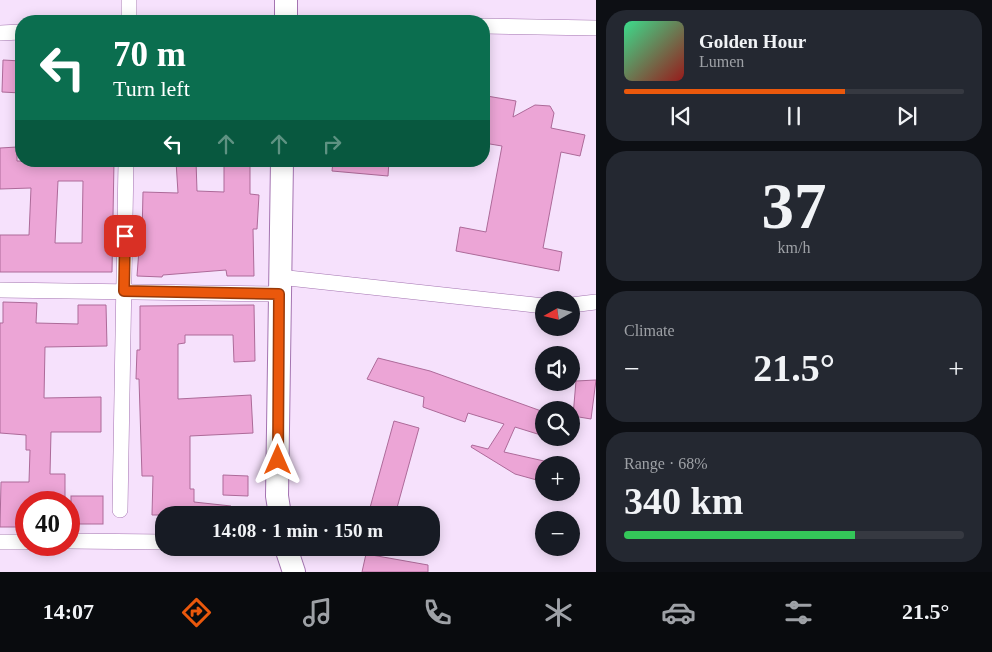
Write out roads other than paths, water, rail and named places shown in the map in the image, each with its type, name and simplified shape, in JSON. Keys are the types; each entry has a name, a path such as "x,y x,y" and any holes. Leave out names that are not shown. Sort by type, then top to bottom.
{"street":[{"path":"129,0 129,15"},
{"path":"286,0 286,15"},
{"path":"490,26 596,28"},
{"path":"0,33 15,32"},
{"path":"120,510 126,167"},
{"path":"279,506 277,496 279,286 282,167"},
{"path":"0,290 124,291 279,286 535,305"},
{"path":"580,305 596,302"},
{"path":"0,542 15,542"},
{"path":"80,542 155,542"},
{"path":"289,556 294,572"}]}
